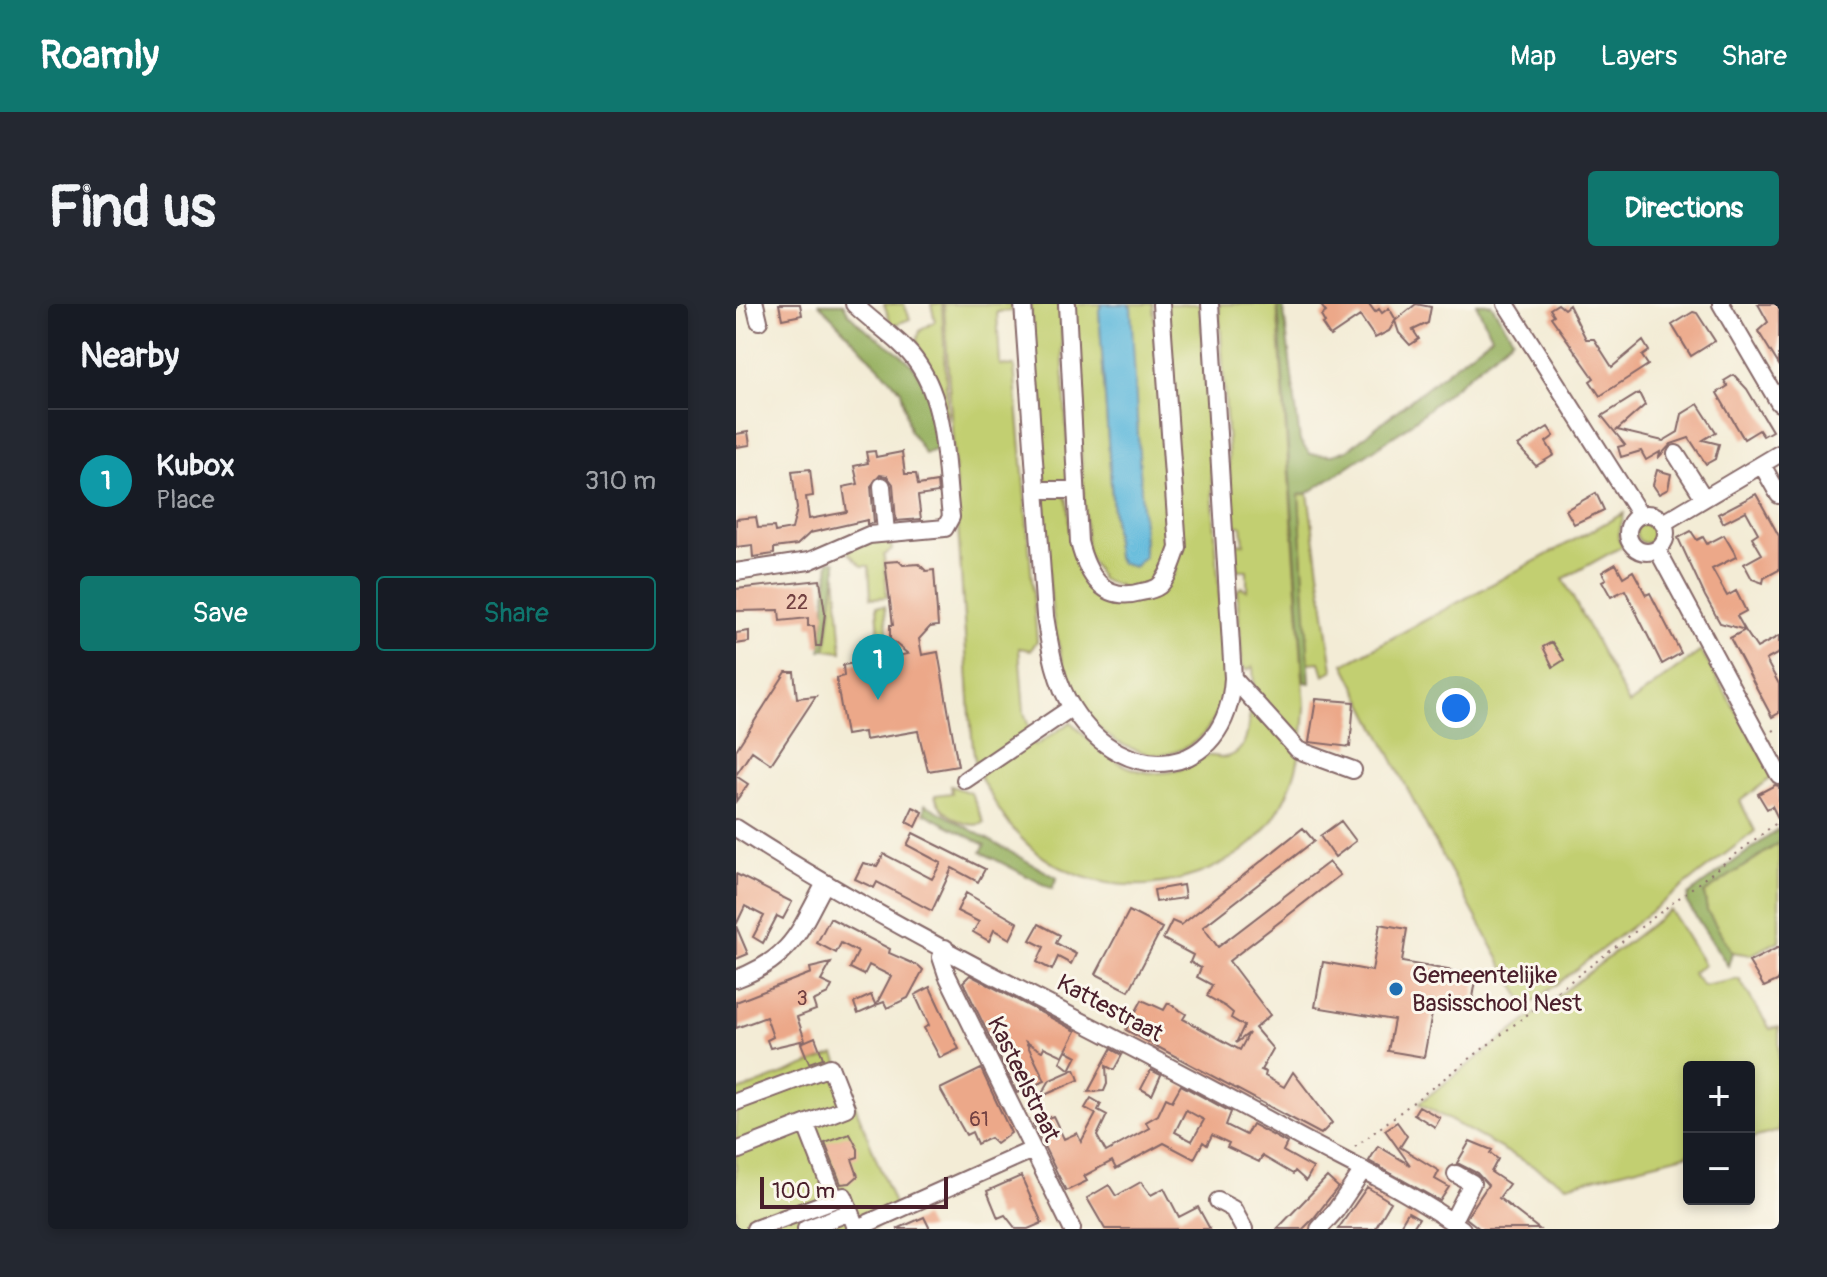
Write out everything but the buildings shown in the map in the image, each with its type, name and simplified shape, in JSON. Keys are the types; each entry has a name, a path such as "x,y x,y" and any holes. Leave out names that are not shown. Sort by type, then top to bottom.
{"street":[{"path":"755,304 759,321"},
{"path":"736,572 809,561 869,535 945,528 951,517 937,410 918,363 854,304"},
{"path":"1023,304 1050,647 1071,708 1109,746 1130,759 1157,766 1189,757 1210,740 1224,722 1231,703 1233,678 1210,304"},
{"path":"1067,304 1079,542 1084,562 1096,583 1112,593 1133,594 1157,588 1170,571 1178,548 1161,304"},
{"path":"1506,304 1639,512 1666,522"},
{"path":"1721,304 1779,403"},
{"path":"1676,454 1704,498"},
{"path":"1666,522 1779,454"},
{"path":"1762,465 1779,495"},
{"path":"882,486 886,533"},
{"path":"1036,490 1076,490"},
{"path":"1639,512 1630,525 1629,539 1638,550 1658,552"},
{"path":"1658,552 1665,537 1666,522"},
{"path":"1658,552 1779,775"},
{"path":"1233,678 1298,750 1353,770"},
{"path":"965,780 1071,708"},
{"name":"Kattestraat","path":"736,828 824,885 1341,1158 1457,1226"},
{"path":"736,979 759,971 782,955 824,885"},
{"name":"Kasteelstraat","path":"945,948 941,957 947,975 1072,1229"},
{"path":"736,1102 830,1067 846,1108 736,1151"},
{"path":"806,1125 835,1199"},
{"path":"806,1229 853,1223 1032,1150"},
{"path":"1319,1229 1363,1170"},
{"path":"1456,1174 1472,1183 1457,1226"},
{"path":"755,1229 844,1196 853,1223"},
{"path":"1218,1201 1233,1209 1244,1229"}],"path":[{"path":"1660,510 1666,522 1671,544 1658,552 1637,557 1626,548 1621,533 1639,512 1660,510"},
{"path":"1341,1158 1779,821"}],"green space":[{"path":"819,304 843,304 868,331 908,360 921,378 929,397 938,448 925,454 910,431 901,390"},
{"path":"884,304 904,304 910,319 892,326"},
{"path":"931,304 942,304 948,421 917,340 920,331 935,321"},
{"path":"944,304 1013,304 1011,311 997,312 1000,365 1014,366 1037,641 1031,650 1019,648 1024,712 1035,746 1071,722 1119,762 1133,769 1163,773 1183,769 1203,757 1225,757 1238,751 1245,740 1250,712 1255,709 1253,666 1247,671 1242,666 1237,591 1241,587 1247,590 1247,570 1237,570 1235,543 1244,544 1242,526 1233,526 1219,304 1277,304 1304,723 1297,767 1280,808 1256,840 1219,865 1168,882 1138,885 1109,883 1082,876 1056,865 1032,848 1012,827 980,777 974,756 970,715"},
{"path":"1030,304 1060,304 1069,477 1066,485 1044,483"},
{"path":"1072,304 1102,304 1099,310 1116,557 1144,557 1128,304 1153,304 1168,514 1167,559 1157,577 1149,584 1126,589 1101,579 1087,553"},
{"path":"1166,304 1200,304 1225,682 1216,715 1204,733 1187,747 1157,755 1128,747 1101,730 1081,705 1066,673 1051,599 1044,496 1062,494 1067,500 1076,563 1088,583 1107,598 1118,602 1141,601 1156,594 1175,573"},
{"path":"1278,304 1283,304 1300,441 1310,454 1333,455 1347,450 1492,336 1476,304 1491,304 1513,338 1403,430 1308,493 1299,495 1310,683 1304,682"},
{"path":"1308,493 1333,670 1324,675 1320,662 1308,663 1299,495"},
{"path":"1624,513 1618,538 1623,546 1563,579 1629,704 1701,651 1774,776 1740,801 1755,831 1531,1004 1524,1002 1514,986 1432,837 1344,664"},
{"path":"1646,523 1653,526 1656,533 1653,540 1646,543 1639,540 1636,533 1639,526"},
{"path":"890,537 892,550 884,555 887,597 871,598 869,566 862,566 845,549"},
{"path":"829,561 836,561 836,572 826,650 821,650"},
{"path":"836,572 842,652 826,650"},
{"path":"877,606 885,606 888,639 896,646 902,644 902,649 880,652"},
{"path":"951,786 971,793 984,823 962,822 942,808 935,795 952,793"},
{"path":"925,804 1057,878 1052,889 981,852 985,845 924,813"},
{"path":"1779,829 1779,843 1704,893 1707,911 1732,952 1728,966 1687,903 1688,895"},
{"path":"1779,843 1779,941 1751,955 1732,952 1707,911 1704,893"},
{"path":"1670,910 1704,965 1692,973 1703,986 1739,979 1770,1029 1779,1027 1779,1131 1755,1137 1755,1061 1683,1061 1683,1156 1567,1185 1419,1103"},
{"path":"835,1054 894,1204 874,1229 736,1229 736,1092"}],"water":[{"path":"1102,304 1128,304 1131,307 1144,544 1144,557 1134,567 1121,563 1116,557 1099,310"}],"place":[{"name":"Kubox","path":"878,700"},
{"name":"Gemeentelijke Basisschool Nest","path":"1396,989"}]}
